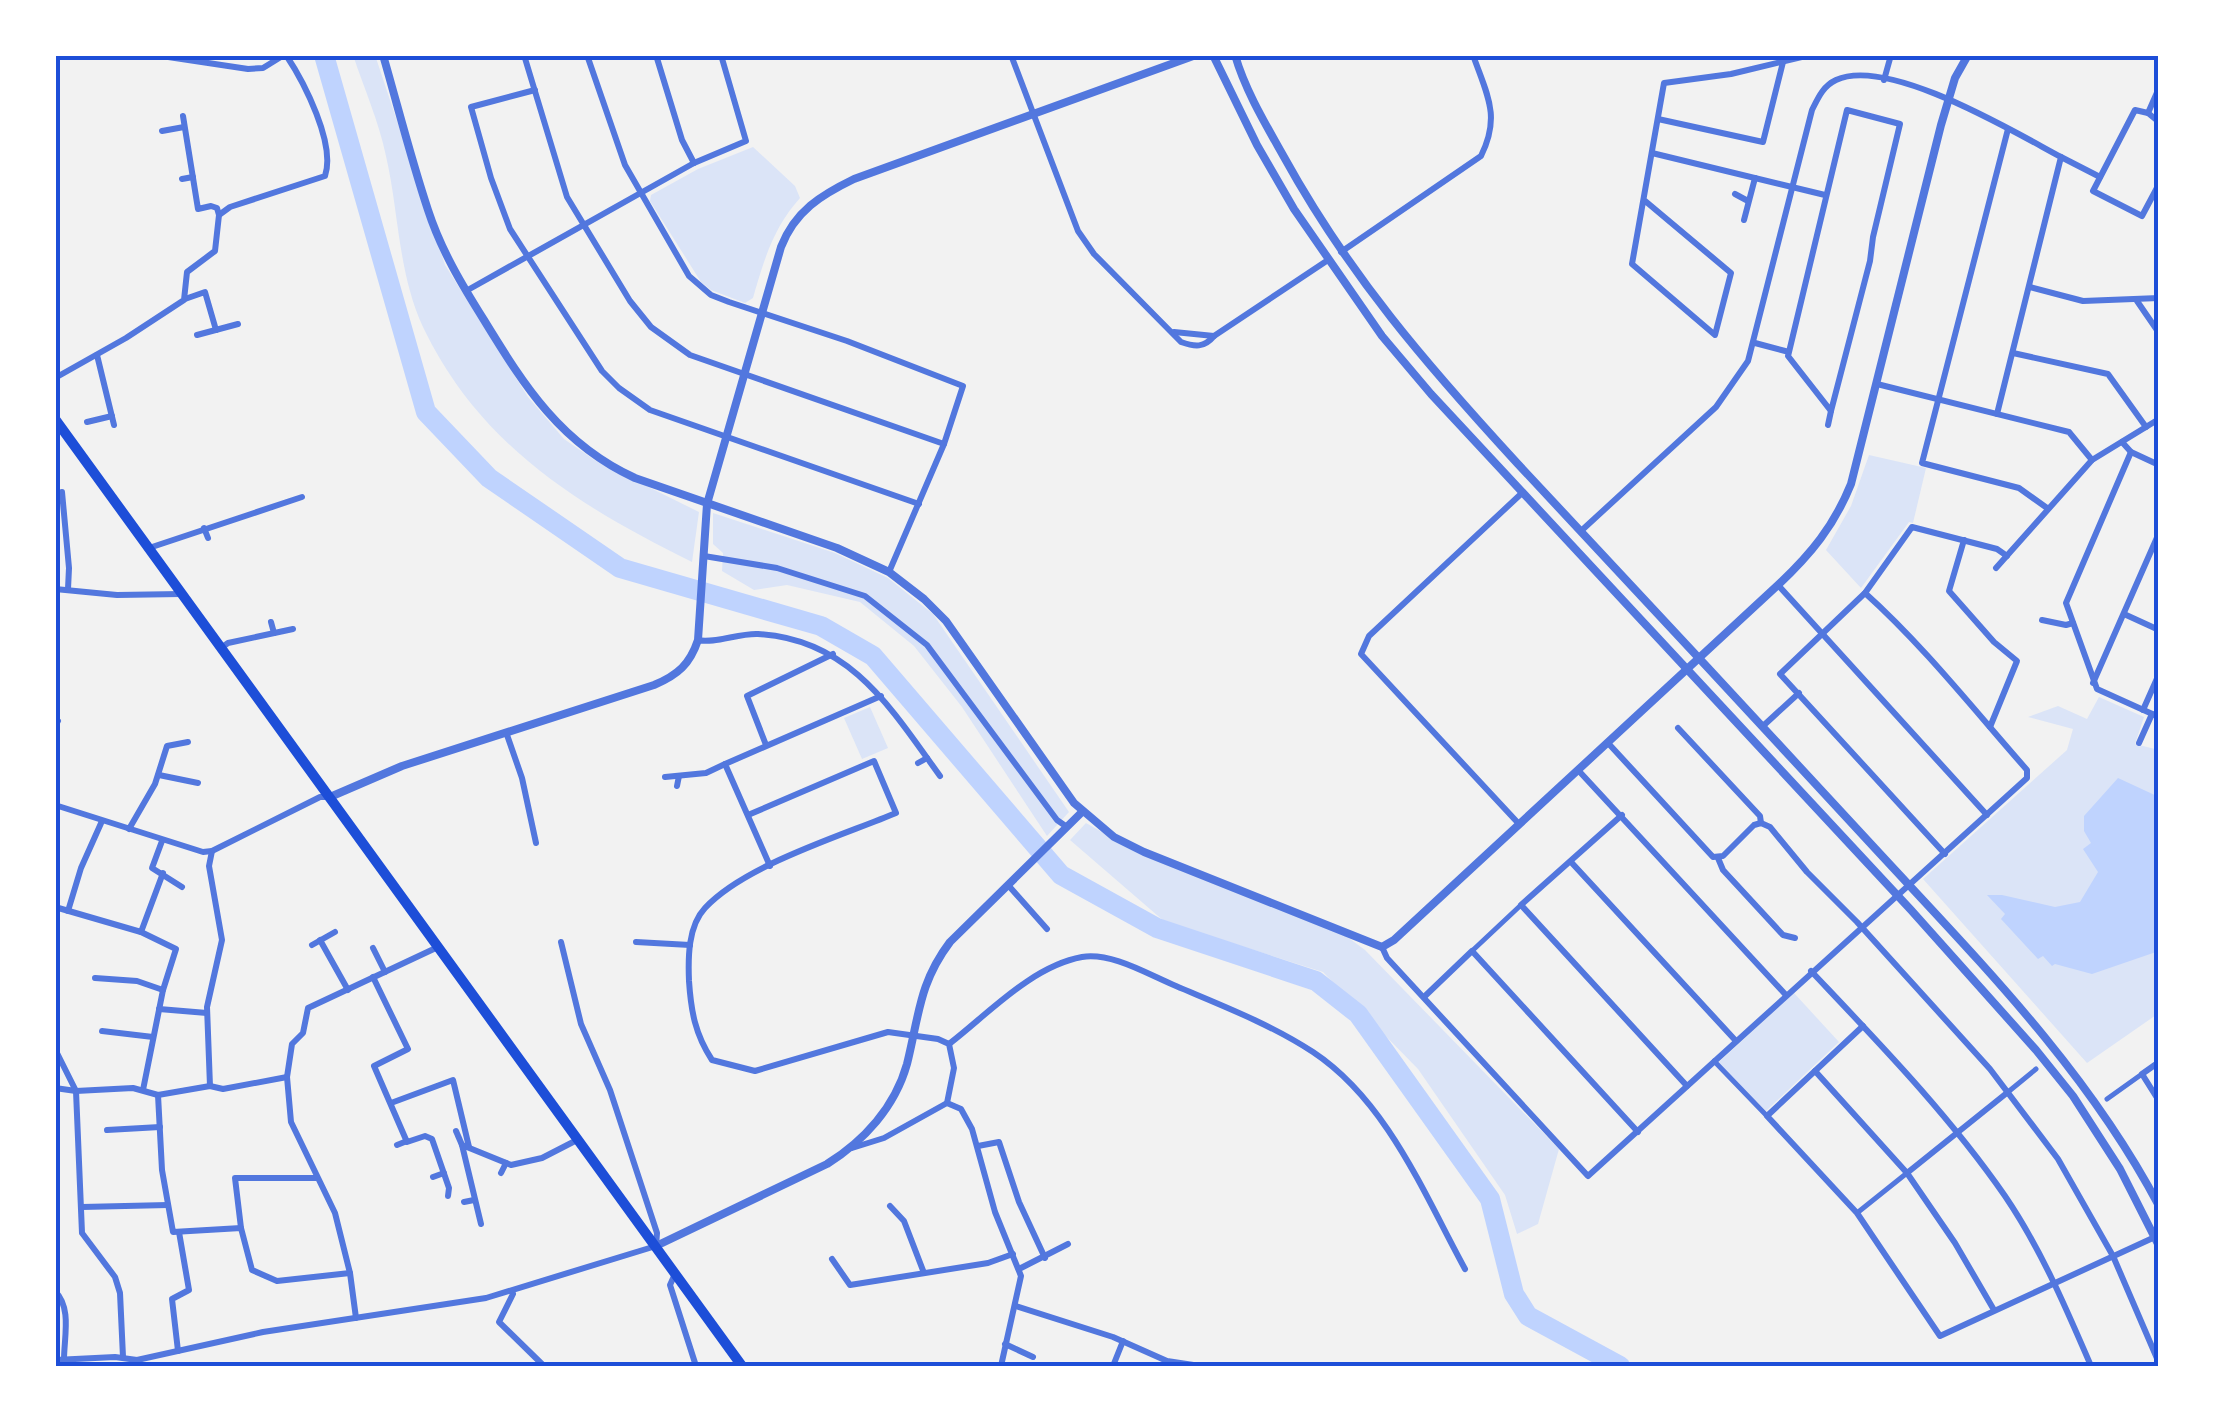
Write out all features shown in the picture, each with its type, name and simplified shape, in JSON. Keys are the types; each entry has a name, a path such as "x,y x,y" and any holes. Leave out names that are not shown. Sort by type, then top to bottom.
{"highway":[{"path":"55,419 742,1366"}],"street":[{"path":"155,55 248,70 263,68 285,55 303,80 328,153 325,176 230,206 220,215"},
{"path":"383,55 428,212 466,292 541,408 616,469 837,548 888,572 946,621 1082,812 1114,837 1144,852 1382,946 1387,958 1588,1176 2027,778 2027,770 1896,621 1864,593"},
{"path":"524,55 567,196 630,301 651,327 690,355 944,444"},
{"path":"588,55 625,166 689,276 711,295 963,386 944,444 888,572"},
{"path":"656,55 682,140 694,163"},
{"path":"466,292 694,163 746,141 722,55"},
{"path":"1012,55 1078,231 1094,254 1181,342 1193,346 1208,344 1214,336 1328,260"},
{"path":"55,806 190,850 212,851 320,797 330,797 402,766 671,678 693,656 698,635 707,504 724,436 786,234 808,205 854,179 1196,55"},
{"path":"1213,55 1274,178 1382,336 1522,493 2002,1010 2073,1096 2120,1168 2158,1239 1940,1336 1857,1214 1714,1061"},
{"path":"1235,55 1272,135 1340,252 1443,382 2040,1030 2092,1096 2136,1162 2159,1206"},
{"path":"1340,252 1481,156 1492,131 1493,115 1473,55"},
{"path":"1644,200 1731,273 1716,335 1632,264 1664,84 1810,55"},
{"path":"1884,80 1891,55"},
{"path":"1382,946 1394,940 1814,551 1851,484 1949,97 1968,55"},
{"path":"1658,118 1764,142 1784,62"},
{"path":"1581,531 1716,407 1740,375 1755,344 1812,110 1826,87 1859,75 1949,97 2100,177"},
{"path":"535,90 472,108 491,178 510,229 527,259 588,353 619,388 650,410 919,504"},
{"path":"2148,113 2159,90"},
{"path":"1828,425 1832,412 1870,261 1900,124 1847,110 1788,356 1832,412"},
{"path":"2159,122 2148,113 2135,110 2092,191 2142,216 2159,184"},
{"path":"183,116 198,209 211,206 220,215 215,251 186,272 184,300"},
{"path":"162,131 184,127"},
{"path":"2008,129 1922,463 2020,488 2047,508"},
{"path":"1652,153 1825,195"},
{"path":"1998,414 2061,157"},
{"path":"182,179 193,177"},
{"path":"1744,220 1755,178"},
{"path":"1735,194 1748,201"},
{"path":"2030,287 2083,301 2159,298"},
{"path":"55,378 184,300 204,292 216,330"},
{"path":"2136,300 2159,332"},
{"path":"197,335 238,324"},
{"path":"1755,344 1790,352"},
{"path":"2013,352 2108,374 2146,426"},
{"path":"96,355 114,426"},
{"path":"1877,384 2070,432 2092,460"},
{"path":"86,422 112,416"},
{"path":"1996,568 2092,460 2159,419"},
{"path":"2122,442 2131,452 2159,465"},
{"path":"2131,452 2066,604 2096,689 2156,716 2140,742"},
{"path":"62,492 70,568 68,589"},
{"path":"1520,824 1361,654 1369,636 1522,493"},
{"path":"149,548 302,497"},
{"path":"265,509 268,518"},
{"path":"204,528 208,538"},
{"path":"1946,854 1780,674 1864,593 1912,528 1998,549 2007,556"},
{"path":"2092,684 2159,533"},
{"path":"1964,540 1950,591 1994,642 2017,660 1990,728"},
{"path":"703,560 777,568 865,596 927,645 1066,828"},
{"path":"1778,585 1988,815"},
{"path":"55,590 117,595 182,594"},
{"path":"2124,614 2159,630"},
{"path":"2042,620 2073,623"},
{"path":"271,622 274,633"},
{"path":"222,648 228,643 293,629"},
{"path":"698,635 708,642 723,636 758,634 793,639 834,654 880,696 940,776"},
{"path":"766,745 747,696 834,654"},
{"path":"2143,710 2159,674"},
{"path":"1762,726 1798,693"},
{"path":"666,777 706,774 880,696"},
{"path":"1678,728 1760,816 1761,823"},
{"path":"506,732 522,778 536,843"},
{"path":"130,829 158,775 167,746 188,742"},
{"path":"1608,743 1695,840 1718,858 1722,870 1782,934 1795,938"},
{"path":"918,763 927,758"},
{"path":"748,815 874,761 896,813 744,878 704,909 690,945 691,1012 698,1039 712,1060 755,1071 888,1032 949,1044"},
{"path":"726,764 770,866"},
{"path":"1578,770 1785,994"},
{"path":"158,775 198,783"},
{"path":"677,786 678,776"},
{"path":"852,1148 892,1101 906,1065 924,985 938,958 1082,812"},
{"path":"1424,997 1622,815"},
{"path":"68,911 80,868 102,821"},
{"path":"1718,858 1754,824 1770,827 2008,1092 2058,1158 2113,1256 2159,1362"},
{"path":"162,840 152,868 182,886"},
{"path":"210,1086 207,1013 222,940 209,866 212,851"},
{"path":"1570,861 1736,1041"},
{"path":"142,932 162,873"},
{"path":"1011,882 1047,929"},
{"path":"1522,905 1686,1086"},
{"path":"55,908 142,932 176,948 158,1008 143,1090"},
{"path":"1034,932 1039,923"},
{"path":"312,945 335,932"},
{"path":"320,940 348,990"},
{"path":"561,942 580,1024 610,1090 657,1232 656,1246"},
{"path":"636,942 690,945"},
{"path":"356,1318 335,1213 292,1122 287,1078 292,1044 303,1033 308,1008 438,947"},
{"path":"374,948 385,972"},
{"path":"1472,951 1638,1132"},
{"path":"949,1044 1030,981 1062,963 1086,956 1114,961 1232,1009 1316,1054 1351,1084 1384,1125 1465,1269"},
{"path":"1811,971 1958,1132 2007,1199 2054,1282 2091,1366"},
{"path":"373,977 408,1049 374,1066 407,1141"},
{"path":"95,978 137,981 163,990"},
{"path":"158,1008 207,1013"},
{"path":"1767,1116 1863,1026"},
{"path":"102,1031 152,1037"},
{"path":"55,1360 123,1358 140,1363 262,1332 513,1292 656,1246 827,1164 852,1148 884,1138 947,1103 954,1068 949,1044"},
{"path":"55,1049 76,1091 82,1233 110,1268 120,1293 123,1358"},
{"path":"2108,1099 2159,1062"},
{"path":"1857,1214 2036,1069"},
{"path":"1815,1071 1907,1172 1955,1242 1994,1310"},
{"path":"2142,1074 2159,1101"},
{"path":"55,1088 143,1090 158,1095 287,1078"},
{"path":"392,1103 453,1080 481,1224"},
{"path":"158,1095 174,1232 241,1228"},
{"path":"947,1103 961,1109 978,1146 995,1212 1021,1276 1001,1366"},
{"path":"106,1130 160,1127"},
{"path":"456,1131 466,1146 506,1163 526,1164 578,1140"},
{"path":"398,1145 425,1136 432,1140 448,1196"},
{"path":"978,1146 999,1142 1019,1202 1045,1258"},
{"path":"501,1174 506,1163"},
{"path":"433,1177 444,1173"},
{"path":"316,1178 234,1178 252,1270 277,1281 350,1273"},
{"path":"464,1202 474,1200"},
{"path":"82,1207 168,1205"},
{"path":"890,1206 904,1221 924,1272"},
{"path":"178,1351 172,1298 188,1290 179,1232"},
{"path":"1019,1269 1068,1244"},
{"path":"832,1259 850,1286 988,1262 1013,1254"},
{"path":"675,1274 670,1285 696,1366"},
{"path":"55,1290 66,1311 64,1360"},
{"path":"513,1292 499,1322 544,1366"},
{"path":"1016,1306 1168,1360 1200,1366"},
{"path":"1113,1366 1123,1342"},
{"path":"1005,1344 1032,1357"}],"shaded area":[{"path":"353,55 375,55 445,265 528,397 564,439 596,461 699,512 692,562 610,518 536,468 473,406 446,369 423,327 408,286 383,143"},
{"path":"753,147 795,186 800,198 776,233 753,298 745,303 701,282 650,201 651,195 698,169"},
{"path":"1869,455 1926,468 1913,523 1909,522 1861,588 1826,550 1851,506"},
{"path":"713,513 835,553 888,578 933,614 1069,812 1047,836 962,707 914,646 860,602 787,585 754,590 722,571 723,553 713,544"},
{"path":"2099,697 2144,717 2135,744 2159,750 2159,1013 2087,1063 1923,879 2067,750 2073,729 2028,717 2058,706 2087,719"},
{"path":"870,707 888,748 862,759 844,718"},
{"path":"1086,823 1142,855 1346,936 1365,950 1559,1149 1538,1224 1517,1234 1505,1195 1418,1069 1323,972 1165,922 1070,840"},
{"path":"1794,993 1839,1042 1766,1111 1718,1063"}],"water":[{"path":"2118,778 2159,797 2159,948 2092,974 2052,966 2043,956 2038,959 2001,919 2005,914 1987,895 2055,907 2080,902 2098,872 2083,849 2091,843 2084,831 2084,816"}],"waterway":[{"path":"324,55 426,412 489,478 620,568 821,626 873,656 1061,875 1157,928 1316,981 1358,1014 1490,1199 1514,1294 1528,1316 1620,1366"}]}
